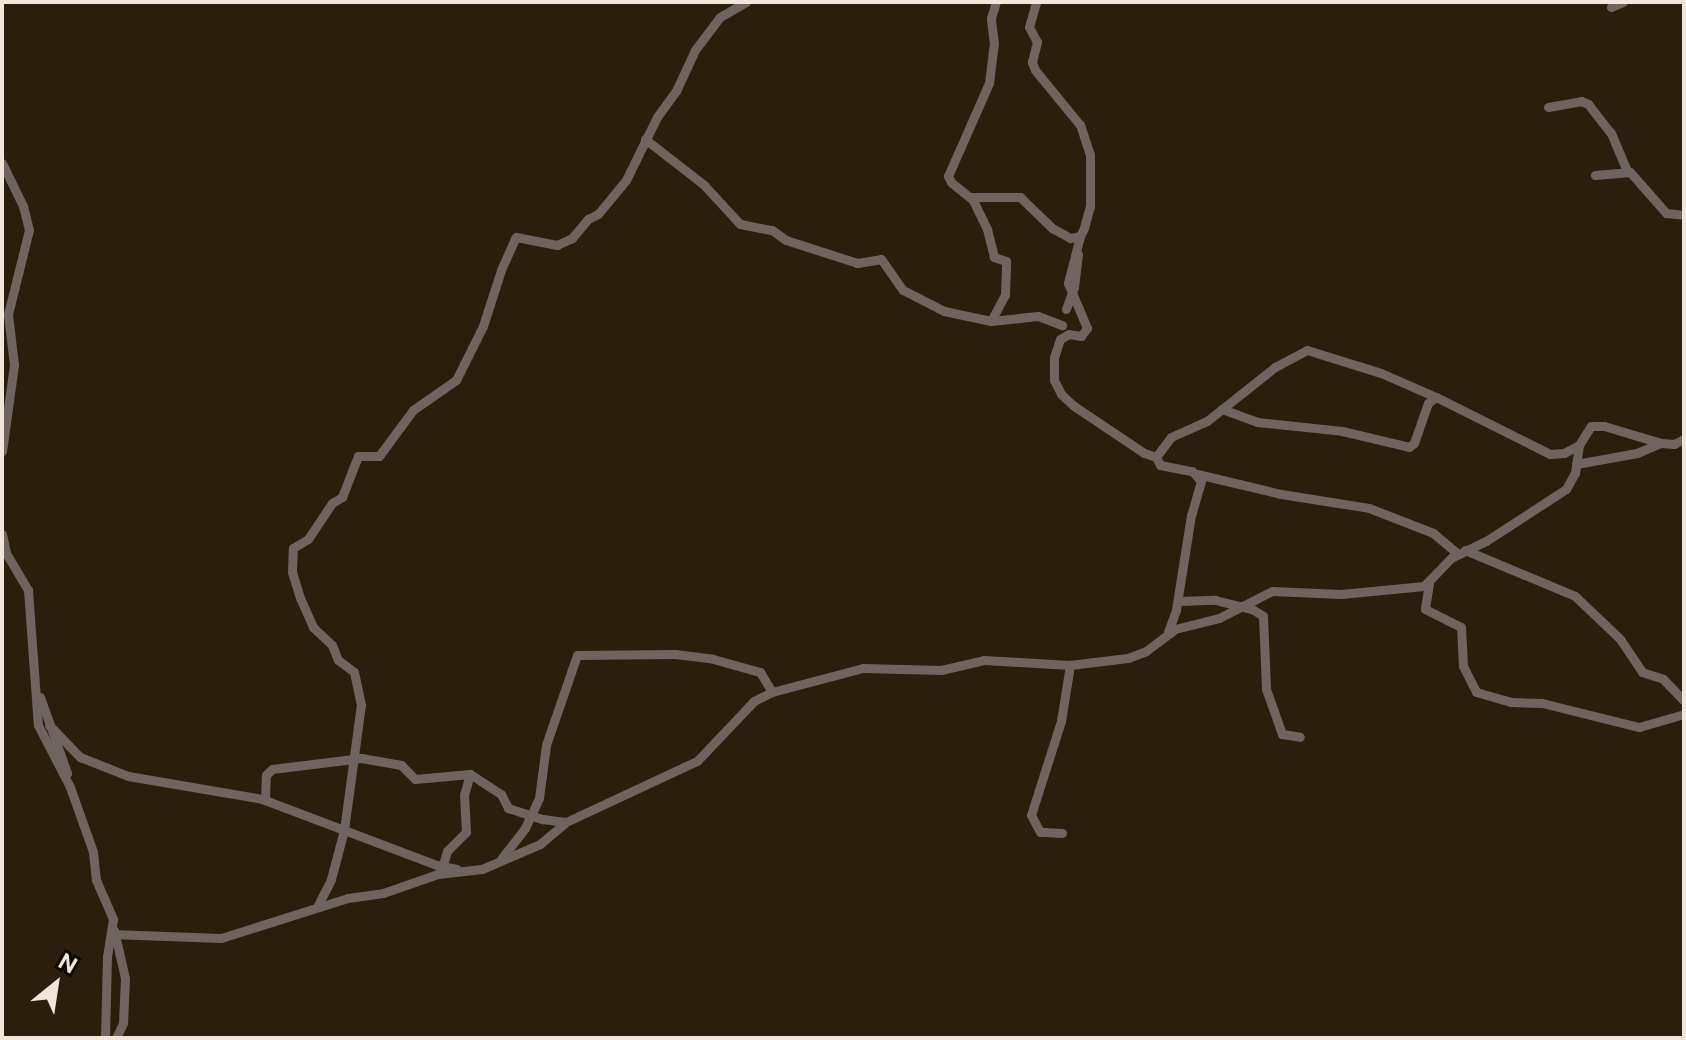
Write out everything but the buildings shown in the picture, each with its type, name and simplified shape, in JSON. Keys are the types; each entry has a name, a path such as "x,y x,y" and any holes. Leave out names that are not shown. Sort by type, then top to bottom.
{"street":[{"path":"317,907 331,880 344,827 361,706 355,673 338,660 332,645 313,627 292,572 293,548 308,539 332,503 342,497 358,456 379,456 413,410 459,376 483,326 501,270 516,237 553,246 572,238 622,187 664,104 676,91 695,50 720,17 746,2"},
{"path":"991,321 1005,295 1006,262 993,256 987,229 970,197 951,182 949,169 989,83 994,44 991,18 996,2"},
{"path":"1036,2 1029,27 1037,42 1033,65 1080,125 1090,155 1090,206 1075,237 1079,261 1053,372 1061,394 1132,445 1156,457 1165,467 1268,491 1369,508 1433,533 1462,552 1575,596 1620,639 1642,672 1663,679 1684,701"},
{"path":"1611,7 1623,2"},
{"path":"1548,107 1581,101 1588,104 1611,133 1627,171 1666,213 1684,215"},
{"path":"645,139 704,185 740,224 772,230 786,240 857,263 879,259 909,295 944,311 991,321 1038,316 1062,325"},
{"path":"2,163 23,206 29,230 8,314 14,365 2,451"},
{"path":"1595,175 1627,171"},
{"path":"970,197 1020,197 1052,228 1075,237"},
{"path":"1066,309 1068,283 1077,251"},
{"path":"1060,339 1069,334 1081,336 1087,328 1068,283"},
{"path":"1156,457 1171,437 1222,409 1275,367 1307,350 1381,373 1550,454 1564,453 1579,445"},
{"path":"1222,409 1257,422 1342,431 1409,447 1414,443 1428,403 1436,397"},
{"path":"1683,444 1661,443 1596,425 1587,430 1579,445 1572,481 1557,496 1442,565 1429,583 1425,609 1461,627 1463,666 1476,692 1511,702 1542,703 1639,727 1684,714"},
{"path":"1576,464 1637,453 1661,443"},
{"path":"1168,632 1178,601 1191,515 1201,481 1197,474"},
{"path":"2,534 12,567 27,583 38,725 70,787"},
{"path":"49,725 80,757 128,776 265,800 344,827 441,870 478,871 540,844 566,822 697,761 754,701 772,692 863,668 941,670 984,660 1070,665 1137,655 1168,632 1208,622 1278,590 1359,594 1416,589 1429,583"},
{"path":"1178,601 1195,598 1244,606 1260,613 1264,621 1262,648 1267,670 1266,689 1282,734 1300,737"},
{"path":"501,859 531,816 541,794 546,745 572,662 579,654 676,654 719,660 760,672 772,692"},
{"path":"1062,833 1040,832 1031,815 1064,708 1070,665"},
{"path":"35,682 70,787 125,978 123,1023 116,1038"},
{"path":"265,800 266,775 272,769 294,764 351,761 358,757 401,765 415,779 458,778 470,774"},
{"path":"470,774 501,794 507,807 531,816 566,822"},
{"path":"441,870 447,851 466,832 464,795 470,774"},
{"path":"114,932 221,938 317,907 383,893 441,870"},
{"path":"105,1038 114,932"}]}
